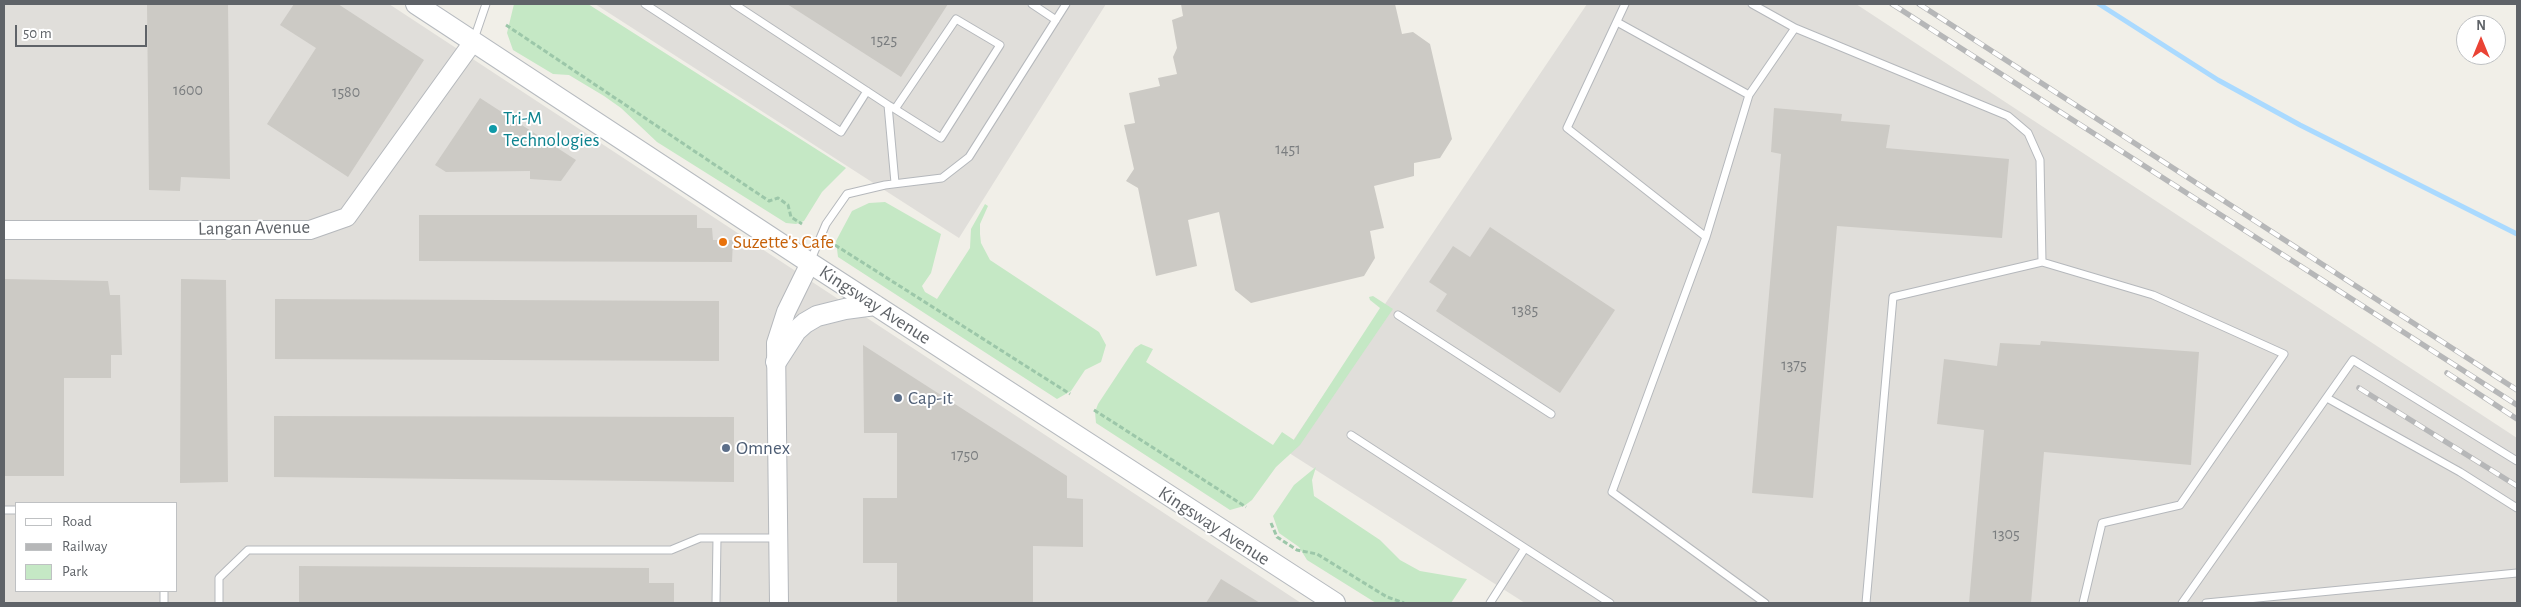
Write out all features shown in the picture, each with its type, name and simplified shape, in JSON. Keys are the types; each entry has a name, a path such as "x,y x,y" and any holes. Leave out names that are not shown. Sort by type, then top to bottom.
{"main road":[{"name":"Kingsway Avenue","path":"416,4 810,263 1335,603"},
{"path":"776,362 796,331 816,316 845,308 875,305"}],"street":[{"name":"Langan Avenue","path":"4,230 310,230 347,217 473,42"},
{"path":"779,603 776,343 781,323 810,263"}],"lane":[{"path":"473,42 486,4"},
{"path":"645,4 841,132 867,91"},
{"path":"734,4 891,107 941,138 1000,45 956,19 891,107 895,184"},
{"path":"1032,4 1056,20"},
{"path":"810,263 826,224 847,194 895,184 942,178 969,157 1066,4"},
{"path":"1625,4 1567,128 1706,237"},
{"path":"1752,4 1795,28 2008,116 2028,133 2040,160 2042,262"},
{"path":"1617,22 1748,95"},
{"path":"1765,603 1612,492 1706,237 1748,95 1795,28"},
{"path":"1866,603 1893,297 2042,262 2153,295 2284,354 2180,505 2102,523 2083,603"},
{"path":"1398,315 1551,414"},
{"path":"2182,603 2353,360 2517,461"},
{"path":"2327,398 2460,472 2517,508"},
{"path":"1351,435 1610,603"},
{"path":"219,603 219,578 248,550 672,550 700,538 779,538"},
{"path":"716,538 716,603"},
{"path":"1490,603 1525,548"},
{"path":"2206,603 2517,573"}],"path":[{"path":"506,25 769,201 778,198 788,205 792,217 802,224"},
{"path":"835,245 1070,394"},
{"path":"1094,410 1246,507"},
{"path":"1271,523 1277,537 1297,550 1317,554 1387,597 1404,603"}],"shaded area":[{"path":"4,4 389,4 1301,603 4,603"},
{"path":"595,4 1106,4 959,238"},
{"path":"1587,4 1856,4 2517,438 2517,603 1525,603 1286,451"}],"green space":[{"path":"514,4 588,4 846,168 822,192 804,221 796,224 786,223 657,142 621,108 604,96 569,75 553,74 513,50 507,33"},
{"path":"885,202 941,234 931,273 922,286 925,292 937,299 970,248 971,229 985,204 988,206 980,224 980,234 981,243 990,260 1099,332 1106,345 1101,362 1085,370 1071,391 1057,399 838,257 836,241 852,211 869,203"},
{"path":"1373,296 1393,309 1300,445 1276,467 1252,500 1244,506 1230,510 1096,423 1095,412 1098,404 1135,348 1141,344 1153,349 1146,362 1273,445 1282,432 1294,440 1380,308 1370,300 1369,297"},
{"path":"1316,467 1312,480 1314,496 1380,540 1400,560 1420,571 1467,579 1451,603 1376,603 1307,560 1299,547 1279,533 1273,516 1294,485"}],"building":[{"path":"147,4 228,4 230,179 181,177 180,191 149,190"},
{"path":"294,4 338,4 424,60 348,177 267,124 316,48 280,25"},
{"path":"787,4 948,4 901,77"},
{"path":"1181,4 1395,4 1402,34 1413,32 1430,44 1452,139 1440,158 1414,163 1414,176 1374,186 1384,228 1370,231 1375,258 1364,276 1251,303 1235,290 1219,212 1188,220 1197,266 1156,276 1138,188 1126,181 1134,169 1124,125 1135,123 1129,93 1160,86 1158,78 1177,74 1173,57 1177,48 1172,20 1183,16"},
{"name":"Tri-M Technologies","path":"480,98 576,160 561,181 530,179 530,171 446,172 435,165"},
{"path":"1774,108 1842,114 1841,121 1890,125 1886,148 2009,159 2002,238 1837,226 1813,498 1752,493 1781,154 1771,152"},
{"path":"419,215 697,215 697,228 712,228 713,240 733,240 732,262 419,261"},
{"path":"1490,227 1615,310 1560,393 1436,311 1447,294 1429,282 1453,246 1470,257"},
{"path":"4,279 108,281 110,295 120,295 122,355 111,355 111,378 64,378 64,476 4,476"},
{"path":"181,279 226,280 228,482 180,483"},
{"path":"275,299 719,301 719,361 275,359"},
{"path":"2041,341 2199,352 2191,465 2044,452 2031,603 1969,603 1984,430 1937,424 1944,359 1997,366 2000,343 2040,345"},
{"path":"863,345 1067,476 1067,498 1083,499 1083,547 1033,546 1033,603 897,603 897,563 863,563 863,498 897,498 897,433 864,433"},
{"path":"274,416 734,417 734,482 274,477"},
{"path":"299,566 649,568 649,583 674,583 674,603 299,603"},
{"path":"1221,579 1260,603 1206,603"}],"waterway":[{"path":"2099,4 2218,80 2300,125 2517,234"}],"railway":[{"path":"1892,4 2517,405"},
{"path":"1919,4 2517,390"},
{"path":"2447,373 2517,419"},
{"path":"2359,388 2517,486"}],"place":[{"name":"Tri-M Technologies","path":"493,129"},
{"name":"Suzette's Cafe","path":"723,242"},
{"name":"Cap-it","path":"898,398"},
{"name":"Omnex","path":"726,448"}]}
